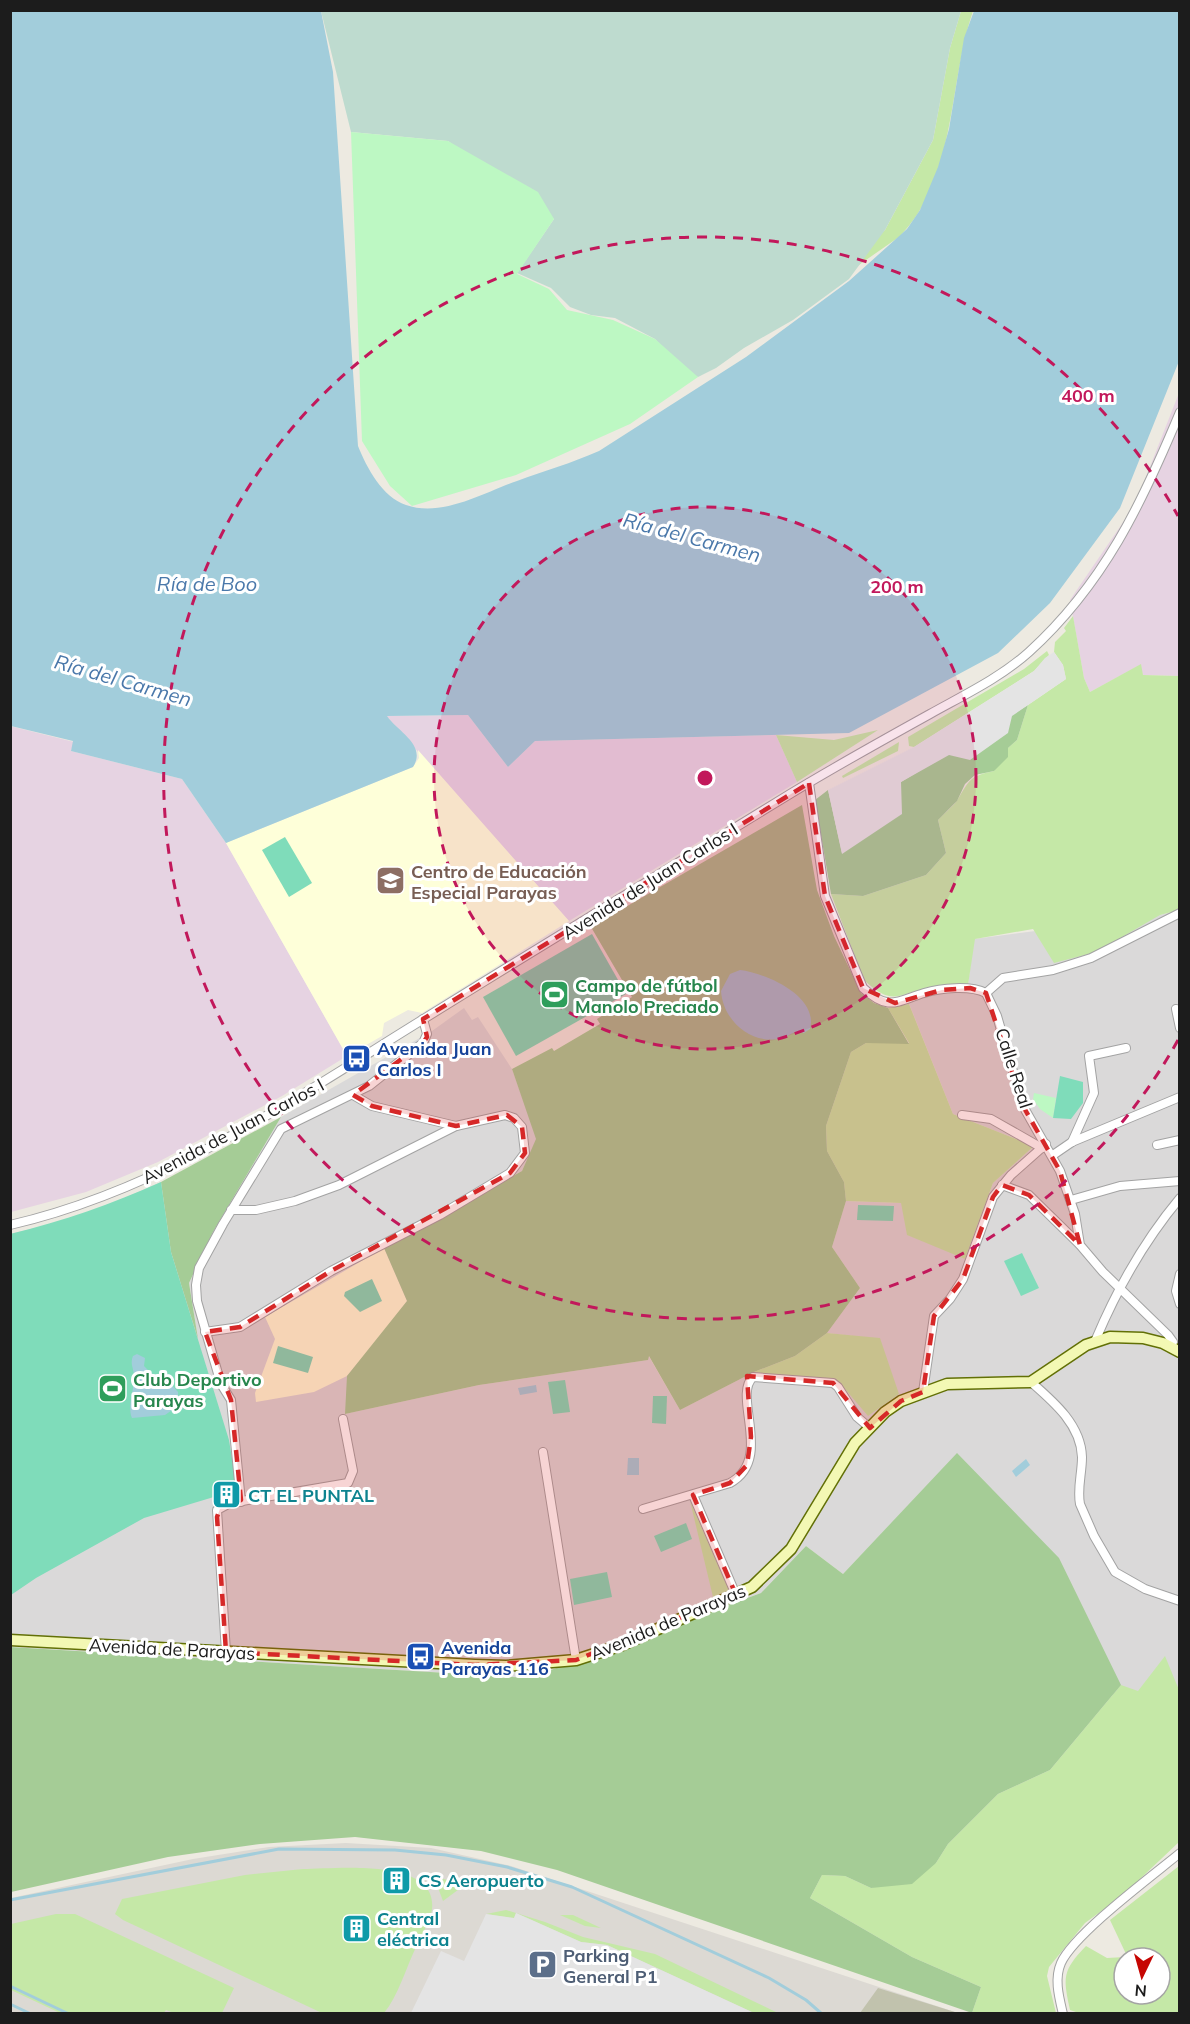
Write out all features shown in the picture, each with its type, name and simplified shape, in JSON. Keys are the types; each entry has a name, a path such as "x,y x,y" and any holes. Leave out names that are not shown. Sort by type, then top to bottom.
{"street":[{"name":"Avenida de Juan Carlos I","path":"10,1225 55,1214 103,1198 186,1160 330,1078 809,783 999,675 1046,635 1084,591 1123,536 1140,504 1179,412"},
{"path":"809,783 825,896 863,988 871,996 895,1004 904,1003 926,992 970,988 986,993 1003,978 1053,970 1090,958 1179,913"},
{"name":"Calle Real","path":"986,993 997,1016 1023,1106 1044,1146 1053,1155 1071,1200 1080,1245"},
{"path":"1176,1009 1179,1028"},
{"path":"241,1502 231,1400 221,1384 197,1301 198,1277 207,1252 281,1129 369,1086 423,1043 427,1034 423,1020"},
{"path":"1072,1142 1094,1093 1089,1056 1126,1048"},
{"path":"352,1095 372,1106 456,1126"},
{"path":"1053,1155 1072,1142 1179,1098"},
{"path":"923,1392 934,1316 950,1299 963,1279 993,1197 1002,1185 1044,1146 991,1119 962,1115"},
{"path":"206,1332 240,1327 331,1271 440,1215 510,1173 525,1153 524,1132 518,1122 509,1116 456,1126 339,1185 272,1207 256,1210 231,1210"},
{"path":"1157,1145 1179,1140"},
{"path":"1071,1200 1120,1186 1179,1181"},
{"path":"1002,1185 1029,1195 1168,1335 1176,1350"},
{"path":"1096,1340 1119,1287 1139,1252 1179,1197"},
{"path":"1179,1275 1176,1291 1179,1304"},
{"path":"1176,1350 1123,1336 1096,1340 1031,1382 1067,1418 1078,1434 1082,1458 1078,1495 1080,1504 1108,1563 1124,1579 1179,1601"},
{"path":"643,1509 730,1483 740,1476 747,1466 751,1437 747,1387 753,1377 832,1383 842,1393 857,1417 870,1428"},
{"name":"Avenida de Parayas","path":"10,1640 475,1665 506,1666 576,1660 622,1645 736,1595 765,1577 791,1549 847,1455 870,1428 901,1401 947,1384 1031,1382"},
{"path":"226,1652 217,1516 221,1506 348,1483 353,1471 343,1419"},
{"path":"543,1452 576,1660"},
{"path":"693,1495 736,1595"},
{"path":"1063,2013 1058,1976 1068,1952 1101,1919 1179,1853"}],"highlighted area":[{"path":"809,783 825,896 863,988 895,1003 942,990 970,988 986,993 1023,1106 1060,1171 1080,1245 1029,1195 1002,1185 993,1197 963,1279 934,1316 923,1392 901,1401 870,1428 833,1383 747,1376 751,1437 747,1465 730,1483 693,1495 736,1595 576,1660 475,1665 226,1652 217,1517 221,1506 241,1500 231,1400 205,1332 240,1327 331,1271 510,1173 525,1153 522,1127 507,1115 456,1126 372,1106 353,1095 423,1043 427,1037 423,1019"}],"shaded area":[{"path":"321,11 961,11 950,48 933,140 885,230 849,279 793,320 698,377 685,371 655,339 615,318 591,315 570,307 551,288 517,273 554,219 448,141 351,132"},
{"path":"1179,393 1179,676 1143,675 1140,665 1090,692 1084,678 1070,600 1126,518 1140,492"},
{"path":"1054,652 1063,665 1066,679 1012,716 1008,733 970,760 949,755 901,782 902,814 842,854 828,790 914,747 1034,671 1045,658"},
{"path":"468,715 508,767 535,741 776,735 797,782 569,921 386,716"},
{"path":"10,726 74,742 71,751 182,779 226,843 347,1056 282,1096 158,1162 86,1192 11,1212"},
{"name":"Centro de Educación Especial Parayas","path":"418,750 569,921 422,1013 408,1010 384,1023 382,1036 347,1056 226,843 413,767 419,758"},
{"path":"1179,910 1179,1798 957,1454 843,1574 806,1546 761,1593 529,1678 11,1647 10,1234 52,1224 109,1205 161,1182 171,1252 197,1333 189,1283 213,1232 281,1117 432,1031 464,1008 472,1020 478,1017 512,1069 537,1139 522,1171 385,1248 345,1414 479,1385 648,1360 648,1355 680,1410 754,1372 839,1382 880,1339 827,1333 860,1288 832,1247 846,1201 901,1203 965,1259 993,1183 1034,1146 953,1114 906,996 926,987 968,984 974,939 1160,915"},
{"path":"384,1248 407,1301 377,1340 347,1376 314,1392 256,1402 255,1393 275,1339 265,1317"},
{"path":"346,1843 431,1848 511,1866 958,2013 11,2014 11,1898 193,1859 269,1847"},
{"name":"Parking General P1","path":"516,1913 581,1942 607,1945 754,2013 411,2013 441,1951 464,1961 486,1914 514,1918"},
{"path":"878,1988 958,2013 860,2013"}],"green space":[{"path":"961,11 973,11 965,39 941,159 932,187 918,214 899,237 698,377 885,230 933,140 950,48"},
{"path":"351,132 448,141 538,192 554,219 517,274 549,289 567,310 613,320 655,339 698,377 630,424 516,475 412,506 390,486 362,441"},
{"path":"1073,616 1084,678 1090,692 1141,664 1143,675 1179,676 1179,910 1160,915 1096,952 1054,963 1033,929 975,939 968,985 936,986 899,996 880,993 864,980 831,894 863,896 926,875 946,853 938,820 956,802 972,779 994,771 1008,748 1017,740 1028,705 1066,679 1063,665 1054,652 1055,642 1066,631 1064,628"},
{"path":"1047,651 1049,655 1034,671 914,747 909,746 908,737 1024,669"},
{"path":"1028,705 1017,740 1008,748 1008,757 994,771 975,775 965,784 957,801 938,820 946,853 926,875 863,896 831,894 815,800 828,790 842,853 901,782"},
{"path":"878,730 797,782 776,735 834,740"},
{"path":"899,742 898,751 843,778 842,776"},
{"path":"802,805 817,890 834,936 861,993 874,1003 888,1008 909,1044 866,1043 851,1052 826,1126 827,1151 844,1182 846,1201 832,1247 860,1288 827,1333 795,1356 754,1372 680,1410 649,1356 648,1360 479,1385 345,1414 347,1376 407,1301 384,1248 522,1171 536,1139 512,1069 552,1048 554,1051 600,1024 597,1019 632,997 591,927"},
{"path":"285,837 312,883 289,897 262,850"},
{"name":"Campo de fútbol Manolo Preciado","path":"592,934 626,994 516,1056 483,997"},
{"path":"909,1004 953,1114 1034,1146 993,1183 965,1259 907,1235 901,1203 846,1201 844,1182 827,1151 826,1126 851,1052 866,1043 909,1043 888,1008"},
{"path":"1060,1076 1083,1082 1083,1103 1071,1119 1053,1118"},
{"path":"1034,1093 1056,1098 1053,1118 1040,1109 1033,1099"},
{"path":"281,1117 213,1232 189,1283 198,1339 171,1252 161,1182"},
{"name":"Club Deportivo Parayas","path":"161,1182 171,1252 229,1440 237,1490 144,1518 36,1578 11,1595 10,1234 87,1211"},
{"path":"858,1205 894,1206 893,1221 857,1220"},
{"path":"1022,1253 1039,1288 1021,1296 1004,1261"},
{"path":"372,1279 382,1301 360,1312 344,1296 345,1292"},
{"path":"827,1333 880,1338 899,1394 868,1416 839,1382 754,1372 795,1356"},
{"path":"278,1346 313,1357 308,1373 273,1363"},
{"path":"565,1380 570,1412 553,1414 548,1382"},
{"path":"653,1396 667,1396 666,1424 652,1423"},
{"path":"957,1453 1059,1558 1121,1685 1050,1770 998,1794 948,1844 936,1863 912,1884 871,1888 845,1876 822,1875 810,1898 912,1957 981,1987 972,2013 557,1870 481,1851 355,1837 260,1844 168,1857 11,1892 10,1647 529,1678 761,1593 806,1546 843,1574"},
{"path":"690,1501 729,1590 713,1597"},
{"path":"686,1523 692,1539 661,1552 654,1536"},
{"path":"607,1572 612,1597 574,1605 570,1579"},
{"path":"1165,1656 1179,1690 1179,1842 1122,1896 1085,1923 1049,1967 1047,1976 1056,2013 972,2013 981,1987 912,1957 810,1898 822,1875 845,1876 871,1888 936,1863 948,1844 998,1794 1050,1770 1121,1685 1138,1691"},
{"path":"1179,1866 1179,2013 1082,2014 1070,2010 1066,1975 1072,1962 1086,1946 1107,1958 1112,1958 1112,2006 1172,2006 1172,1946 1122,1946 1110,1920"},
{"path":"359,1868 402,1873 419,1881 429,1892 432,1909 429,1919 398,1990 384,2013 322,2013 123,1920 115,1914 122,1899 245,1875 303,1869"},
{"path":"434,1877 466,1884 443,1901"},
{"path":"506,1910 516,1913 514,1918 486,1914"},
{"path":"517,1913 583,1937 655,1954 778,2013 754,2013 607,1945 581,1942"},
{"path":"56,1914 75,1914 234,1988 222,2013 174,2013 166,2010 163,2014 60,2013 11,1990 11,1924"},
{"path":"560,1915 573,1915 601,1928 585,1926"}],"water":[{"name":"Ría de Boo","path":"10,11 321,11 333,72 358,446 376,481 390,496 406,505 420,508 449,506 599,451 746,357 849,281 907,229 920,210 938,167 949,129 964,38 974,11 1179,11 1179,361 1120,508 1050,603 998,653 849,733 535,741 508,767 468,715 387,716 414,745 416,759 413,767 226,843 182,779 71,751 73,741 11,726"},
{"path":"740,970 776,981 799,997 807,1006 811,1017 810,1029 804,1033 795,1032 771,1040 750,1035 741,1029 727,1012 721,991 730,974"},
{"path":"137,1354 145,1358 144,1366 151,1373 167,1380 178,1392 178,1406 165,1415 132,1418 130,1408 134,1375 132,1361 133,1356"},
{"path":"536,1385 537,1392 520,1395 518,1388"},
{"path":"628,1458 639,1458 639,1475 627,1475"},
{"path":"1026,1459 1030,1465 1016,1477 1012,1471"}],"waterway":[{"path":"10,1900 279,1849 395,1850 446,1855 507,1867 572,1887 769,1978 806,2000 822,2014"},
{"path":"10,1986 69,2014"},
{"path":"10,2004 31,2014"}],"place":[{"name":"Centro de Educación Especial Parayas","path":"390,881"},
{"name":"Campo de fútbol Manolo Preciado","path":"554,995"},
{"name":"Avenida Juan Carlos I","path":"356,1058"},
{"name":"Club Deportivo Parayas","path":"112,1389"},
{"name":"CT EL PUNTAL","path":"227,1495"},
{"name":"Avenida Parayas 116","path":"420,1657"},
{"name":"CS Aeropuerto","path":"397,1880"},
{"name":"Central eléctrica","path":"356,1928"},
{"name":"Parking General P1","path":"542,1965"}],"water label":[{"name":"Ría del Carmen","path":"692,537"},
{"name":"Ría del Carmen","path":"123,680"}]}
